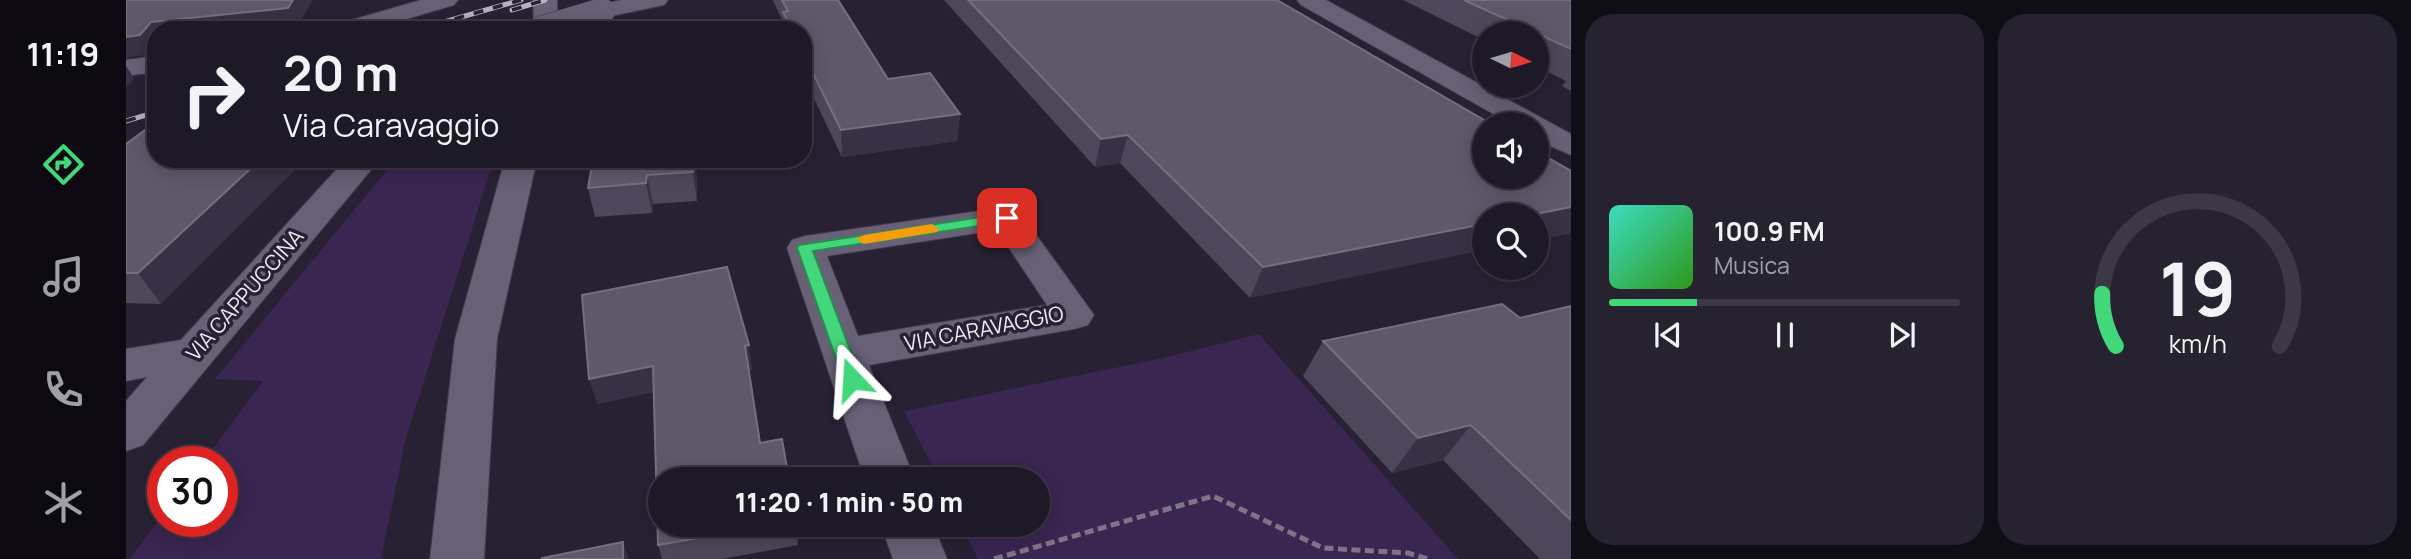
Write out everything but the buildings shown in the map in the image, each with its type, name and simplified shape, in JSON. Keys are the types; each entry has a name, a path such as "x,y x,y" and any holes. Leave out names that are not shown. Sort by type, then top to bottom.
{"street":[{"path":"374,21 446,0"},
{"path":"545,0 546,21"},
{"path":"569,21 656,0"},
{"path":"1309,0 1510,112"},
{"path":"126,68 147,65"},
{"path":"1549,134 1571,146"},
{"name":"VIA CAPPUCCINA","path":"126,432 355,168"},
{"path":"459,556 467,422 476,339 519,168"},
{"name":"VIA CARAVAGGIO","path":"842,354 1074,315 1007,218 804,248 842,354 885,467"},
{"path":"126,365 193,354"},
{"path":"912,537 920,559"}],"path":[{"path":"994,559 1213,496 1323,548 1408,553 1428,559"}],"shaded area":[{"path":"389,168 491,168 406,438 381,559 129,559 147,536 238,537 238,446 215,446 263,381 215,379"},
{"path":"1259,334 1458,559 978,559 967,537 1050,537 1050,467 933,467 904,411 1163,358"}],"railway":[{"path":"448,21 521,0"},
{"path":"512,10 545,0"},
{"path":"126,121 147,115"}],"slow traffic":[{"path":"864,239 932,229"}],"route":[{"path":"852,379 804,248 1007,218"}]}
